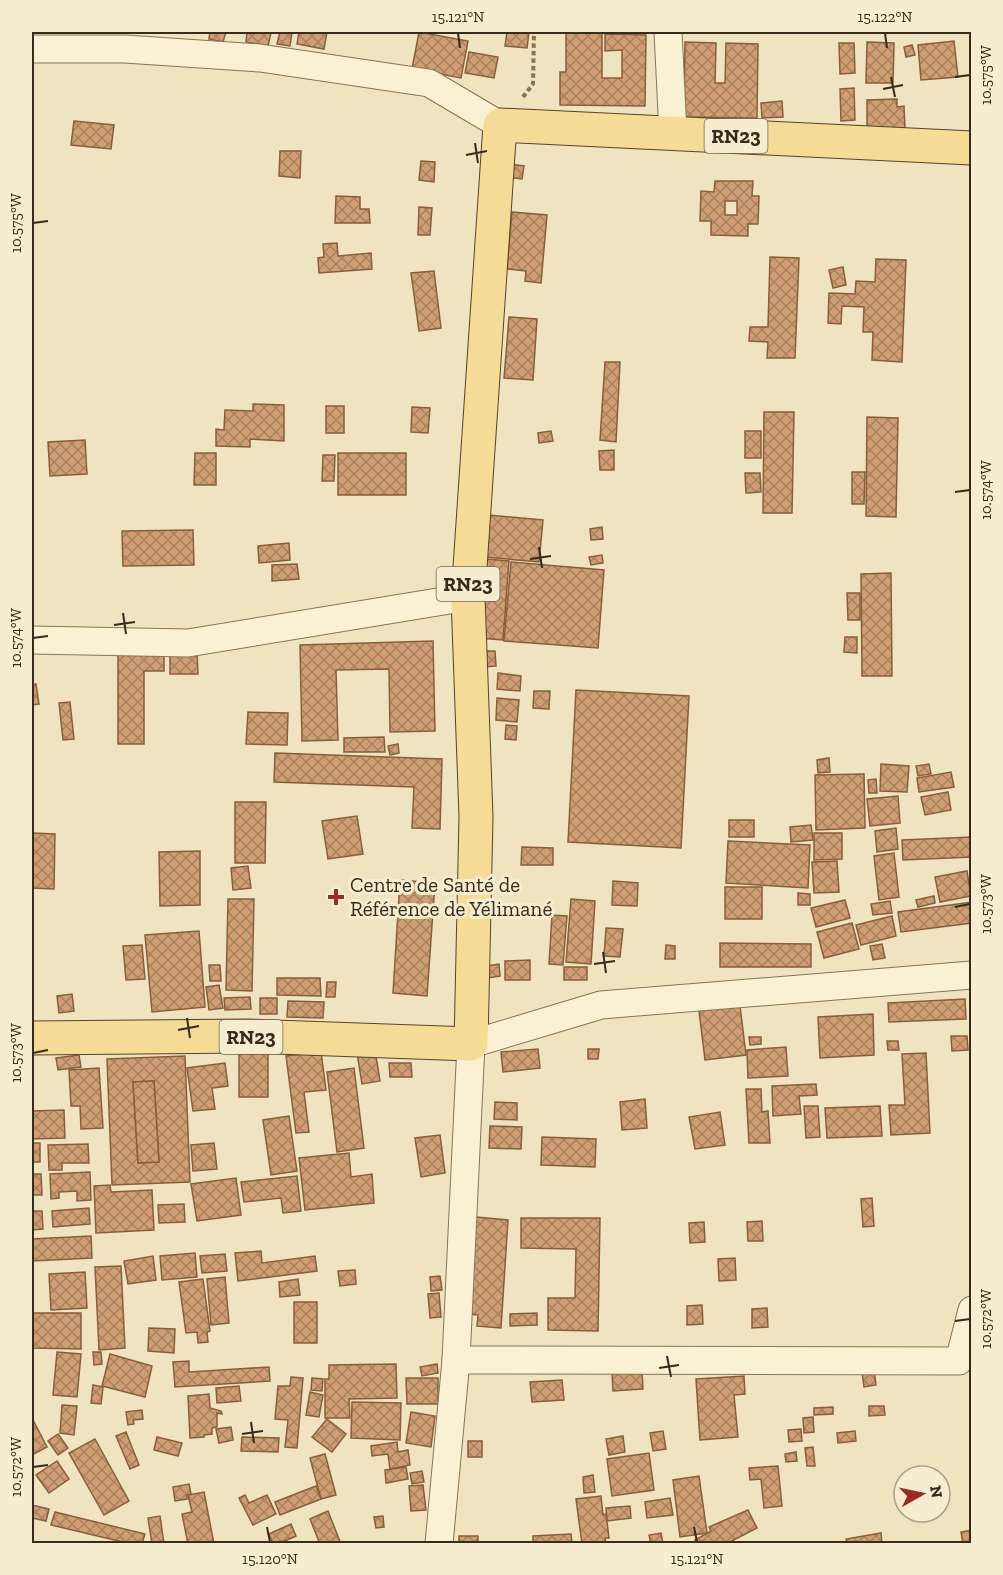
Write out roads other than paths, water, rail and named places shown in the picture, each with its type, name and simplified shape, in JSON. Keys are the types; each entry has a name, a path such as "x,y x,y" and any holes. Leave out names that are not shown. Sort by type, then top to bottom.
{"main road":[{"name":"RN23","path":"32,1038 246,1036 471,1044 476,817 468,597 500,125 972,148"}],"street":[{"path":"668,32 673,133"},
{"path":"32,49 125,49 260,58 429,83 500,125"},
{"path":"32,640 188,643 468,597"},
{"path":"439,1544 456,1360 471,1044 601,1005 972,975"},
{"path":"456,1360 959,1361 972,1310"}],"place":[{"name":"Centre de Santé de Référence de Yélimané","path":"336,897"}]}
